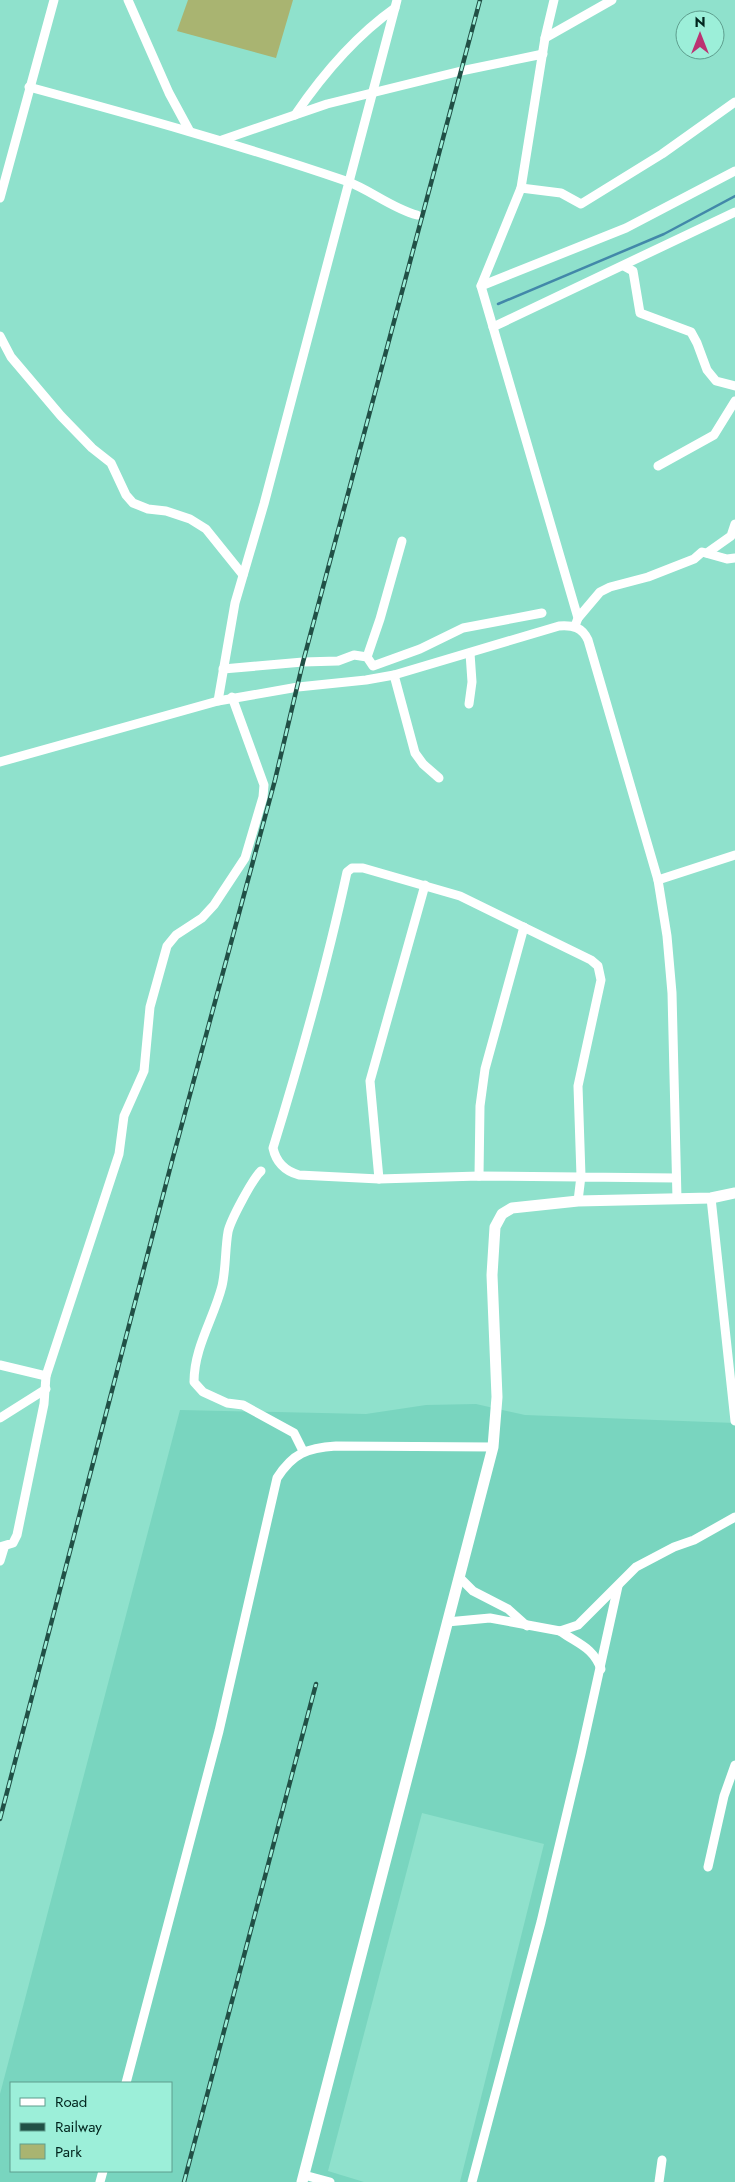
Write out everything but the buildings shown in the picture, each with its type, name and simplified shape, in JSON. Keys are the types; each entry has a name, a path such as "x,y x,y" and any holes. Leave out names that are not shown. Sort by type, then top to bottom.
{"main road":[{"path":"303,2178 493,1448 497,1397 492,1275 494,1227 502,1214 512,1208 578,1200 711,1198 735,1193"}],"street":[{"path":"0,198 54,0"},
{"path":"128,0 169,94 188,130"},
{"path":"554,0 545,38 521,188 481,286 576,622 588,640 658,880 672,984 678,1199"},
{"path":"545,38 612,0"},
{"path":"218,700 235,602 264,504 396,4"},
{"path":"295,115 310,93 346,49 396,4"},
{"path":"222,140 328,104 461,71 543,54"},
{"path":"29,87 222,140 348,182 384,202 417,216"},
{"path":"521,188 561,193 581,204 662,154 735,102"},
{"path":"481,286 626,228 735,171"},
{"path":"493,327 735,212"},
{"path":"624,266 633,271 640,313 691,332 698,343 707,370 716,381 735,386"},
{"path":"0,336 12,357 62,416 92,448 111,463 126,495 133,502 148,509 166,511 190,519 206,529 243,575"},
{"path":"658,466 714,435 735,401"},
{"path":"707,553 731,536 735,524"},
{"path":"367,657 402,541"},
{"path":"0,762 218,700 394,675 576,622 600,592 610,587 648,577 694,559 702,552 727,559 735,558"},
{"path":"223,669 338,661 354,655 367,657 373,666 420,649 463,628 542,613"},
{"path":"469,704 472,682 470,653"},
{"path":"394,675 415,753 423,764 439,778"},
{"path":"0,1561 2,1548 13,1543 17,1535 46,1389 46,1376 119,1154 124,1116 144,1072 150,1007 167,946 176,935 202,918 214,905 245,858 263,797 264,784 232,697"},
{"path":"658,880 735,854"},
{"path":"578,1200 581,1176 578,1086 601,980 598,966 591,960 460,896 363,868 352,868 347,872 331,947 300,1062 273,1148 275,1157 290,1172 299,1175 379,1178 581,1176 676,1178"},
{"path":"379,1178 370,1081 426,885"},
{"path":"479,1176 480,1106 484,1069 524,927"},
{"path":"261,1171 248,1190 229,1229 222,1285 203,1336 194,1370 194,1382 203,1392 227,1403 243,1405 294,1433 303,1451"},
{"path":"711,1198 735,1421"},
{"path":"0,1366 46,1376"},
{"path":"0,1418 46,1389"},
{"path":"126,2082 218,1731 277,1478 284,1467 303,1451 316,1447 493,1448"},
{"path":"560,1631 578,1625 636,1567 674,1547 709,1532 735,1517"},
{"path":"459,1577 473,1591 508,1609 527,1626"},
{"path":"472,2182 541,1922 601,1669 618,1586"},
{"path":"447,1622 490,1618 560,1631 589,1649 596,1656 601,1669"},
{"path":"708,1867 724,1796 735,1765"},
{"path":"659,2182 662,2160"},
{"path":"303,2178 330,2182"}],"shaded area":[{"path":"476,1404 525,1415 735,1423 735,2182 460,2182 544,1844 422,1813 328,2171 364,2182 0,2182 0,2094 180,1410 366,1414 426,1405"}],"green space":[{"path":"188,0 293,0 276,58 177,31"}],"waterway":[{"path":"498,304 664,234 735,196"}],"railway":[{"path":"0,1819 172,1161 275,780 303,662 480,0"},
{"path":"184,2182 316,1684"}]}
